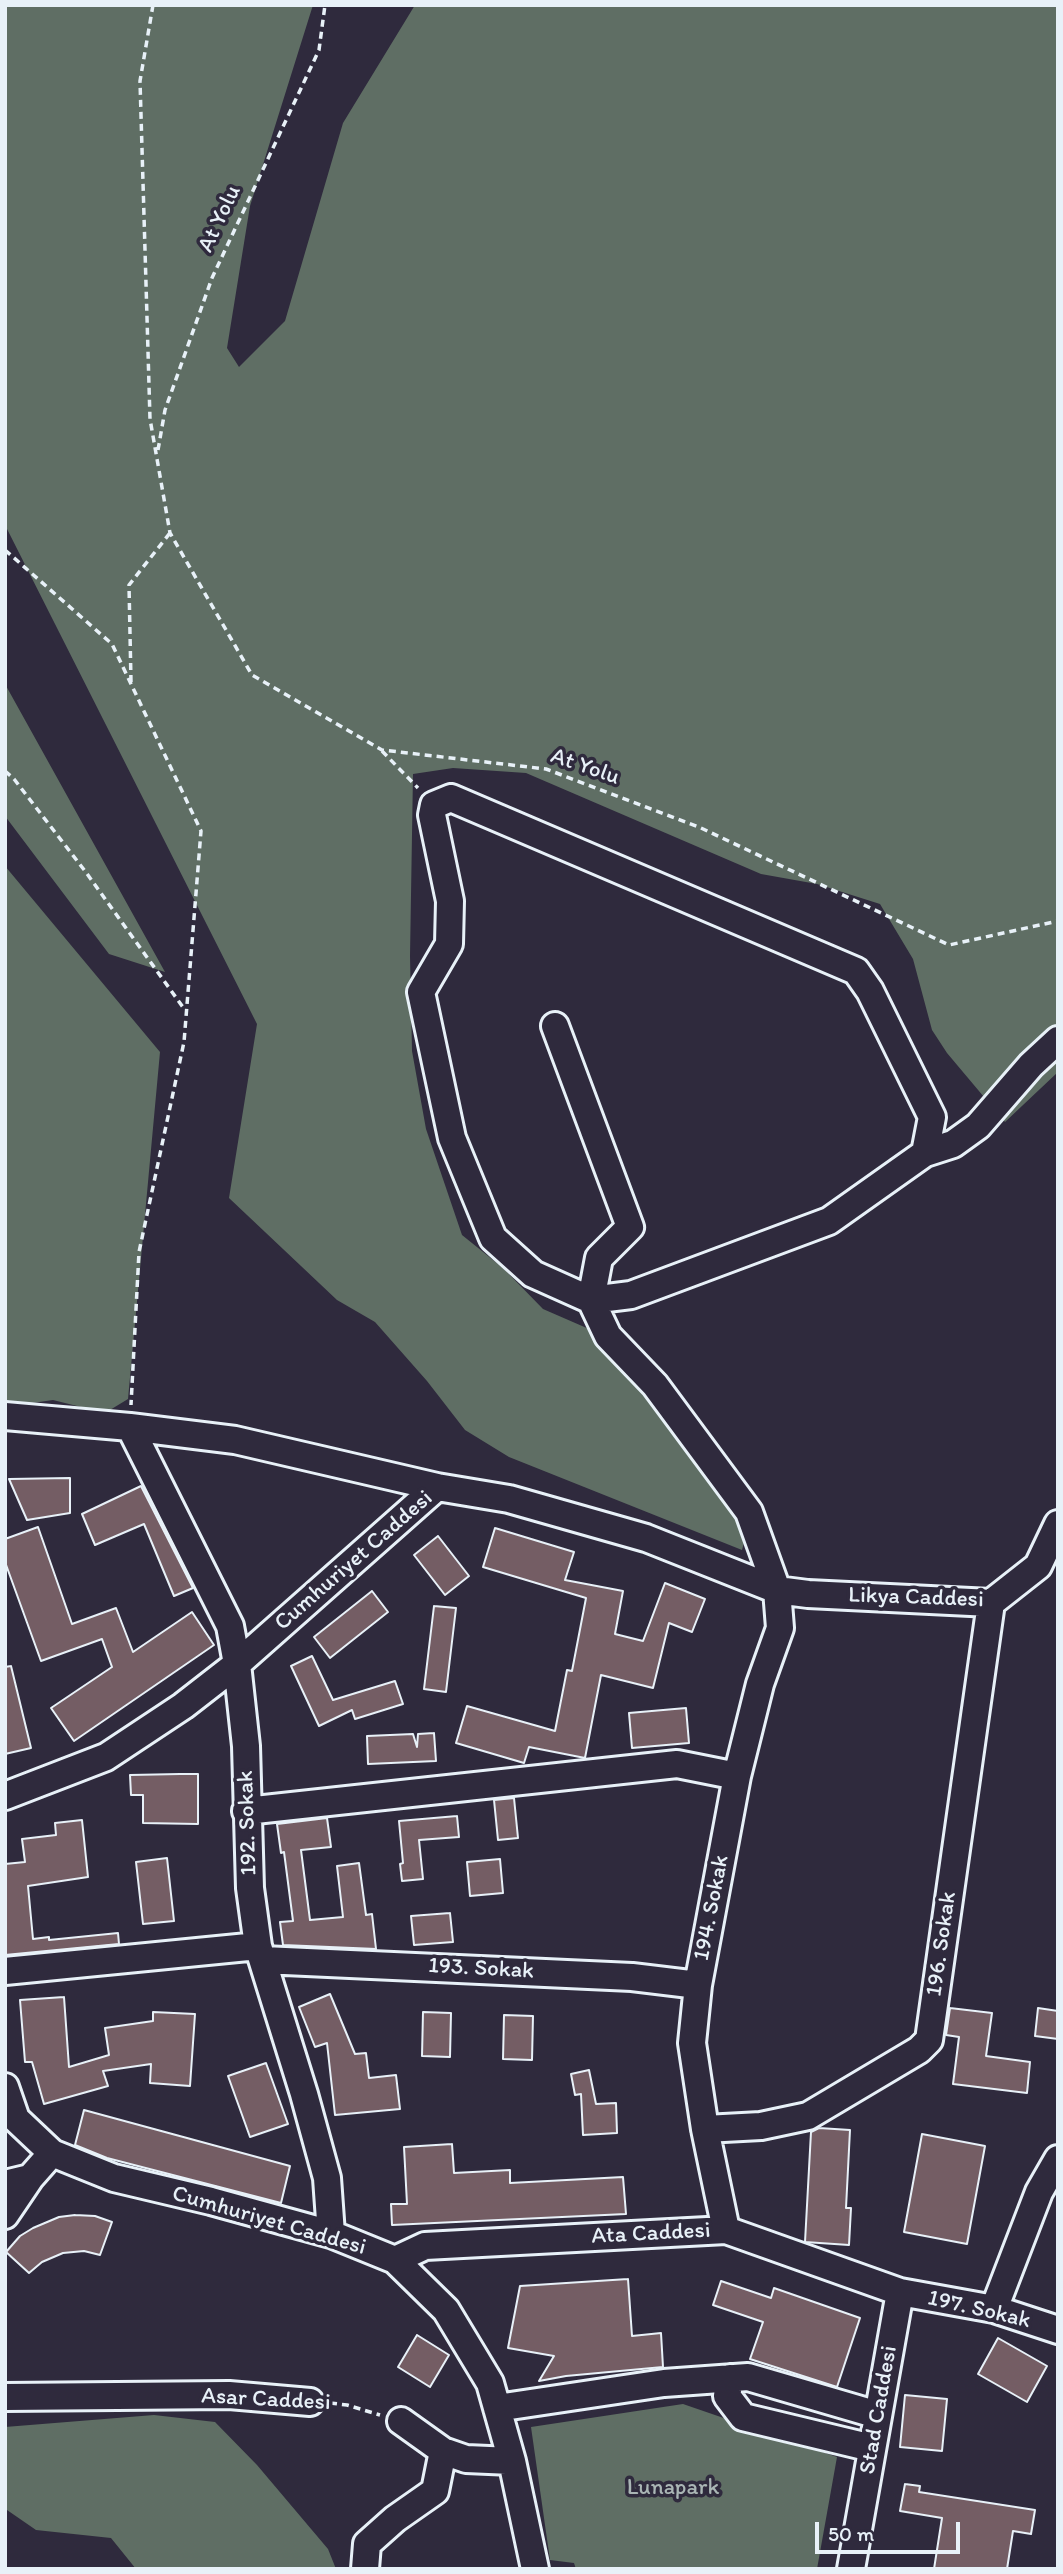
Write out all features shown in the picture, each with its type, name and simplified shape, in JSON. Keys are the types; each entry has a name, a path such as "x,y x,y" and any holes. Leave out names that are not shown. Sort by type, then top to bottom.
{"street":[{"path":"925,1153 932,1117 870,991 856,971 451,798 434,805 432,815 450,901 449,944 421,992 452,1138 493,1238 533,1274 591,1300 631,1295 830,1221 925,1153 953,1144 978,1126 1031,1065 1058,1040"},
{"path":"555,1026 630,1227 599,1258 591,1300"},
{"name":"194. Sokak","path":"591,1300 608,1336 655,1385 749,1512 777,1590 780,1628 760,1684 737,1776 698,1985 692,2043 705,2129 726,2230"},
{"path":"5,1416 235,1440 437,1487"},
{"name":"192. Sokak","path":"130,1427 230,1626 246,1746 250,1888 260,1953 304,2094 327,2179 331,2234"},
{"name":"Cumhuriyet Caddesi","path":"16,1792 106,1756 183,1706 237,1664 437,1487 509,1499 646,1538 777,1590"},
{"name":"Likya Caddesi","path":"777,1590 808,1594 991,1603 1048,1570 1058,1524"},
{"name":"196. Sokak","path":"705,2129 761,2126 807,2116 919,2050 929,2040 991,1603"},
{"path":"246,1811 677,1764 737,1776"},
{"path":"5,1809 16,1792"},
{"name":"193. Sokak","path":"5,1971 45,1965 260,1953 594,1975 698,1985"},
{"name":"Cumhuriyet Caddesi","path":"5,2087 16,2119 52,2153 114,2178 331,2234 395,2260 446,2310 490,2384 512,2460 534,2569"},
{"path":"5,2215 17,2181 52,2153"},
{"path":"994,2309 1039,2192 1058,2159"},
{"name":"Ata Caddesi","path":"395,2260 425,2246 726,2230 900,2292"},
{"name":"197. Sokak","path":"900,2292 994,2309 1058,2330"},
{"name":"Stad Caddesi","path":"851,2569 900,2292"},
{"path":"497,2408 664,2383 748,2377 878,2415"},
{"path":"730,2378 727,2396 743,2417 872,2448"},
{"name":"Asar Caddesi","path":"5,2398 229,2395 310,2402"},
{"path":"401,2421 443,2451 466,2459 512,2460"},
{"path":"365,2569 367,2544 395,2519 435,2491 443,2451"}],"path":[{"path":"131,683 130,585 170,533 150,419 140,81 153,5"},
{"name":"At Yolu","path":"157,452 165,410 212,278 319,50 325,5"},
{"name":"At Yolu","path":"170,533 252,675 382,750 546,769 701,828 949,944 1058,921"},
{"path":"5,550 112,644 201,831 184,1042 139,1252 130,1427"},
{"path":"382,750 434,805"},
{"path":"5,771 85,871 186,1012"},
{"name":"Asar Caddesi","path":"310,2402 347,2405 401,2421"}],"green space":[{"path":"5,5 313,5 250,206 227,348 239,367 285,321 343,123 415,5 1058,5 1058,1072 1005,1122 947,1053 932,1030 913,959 880,904 817,884 761,874 526,773 453,768 413,774 410,956 412,1051 426,1129 462,1235 503,1268 543,1309 589,1329 638,1374 747,1532 742,1550 509,1457 465,1430 427,1381 375,1322 337,1300 229,1198 257,1024 5,525"},
{"path":"5,684 165,972 109,954 5,816"},
{"path":"5,866 160,1052 128,1399 105,1413 53,1400 5,1407"},
{"name":"Lunapark","path":"683,2404 837,2457 817,2569 576,2569 574,2563 550,2560 531,2427"},
{"path":"154,2415 215,2422 257,2465 328,2549 336,2569 136,2569 111,2538 36,2530 7,2510 5,2427"}],"building":[{"path":"70,1478 70,1513 27,1520 9,1479"},
{"path":"141,1486 193,1588 174,1596 144,1524 95,1545 82,1514"},
{"path":"38,1527 72,1624 116,1608 133,1652 192,1612 214,1645 74,1741 51,1708 112,1667 102,1639 41,1661 5,1562 5,1539"},
{"path":"495,1528 574,1552 565,1580 623,1591 615,1634 643,1641 665,1583 705,1599 692,1632 669,1623 653,1688 601,1675 585,1758 529,1747 524,1763 456,1743 467,1706 555,1731 567,1670 572,1671 586,1598 483,1567"},
{"path":"438,1536 469,1576 445,1595 414,1555"},
{"path":"372,1591 388,1612 330,1658 314,1637"},
{"path":"434,1606 456,1608 446,1692 424,1689"},
{"path":"312,1656 333,1700 395,1681 403,1704 355,1719 352,1710 319,1726 291,1666"},
{"path":"11,1666 31,1748 5,1754 5,1667"},
{"path":"686,1708 689,1743 632,1748 629,1713"},
{"path":"434,1733 436,1761 368,1764 367,1736 413,1734 417,1747 418,1734"},
{"path":"198,1774 198,1824 143,1823 143,1795 131,1795 130,1775"},
{"path":"514,1798 518,1838 498,1840 494,1800"},
{"path":"457,1816 459,1837 419,1840 423,1879 402,1881 399,1821"},
{"path":"327,1818 331,1847 301,1850 310,1920 343,1917 337,1866 359,1863 366,1915 372,1914 376,1949 283,1945 280,1922 293,1921 284,1852 281,1853 277,1824"},
{"path":"82,1820 88,1877 28,1886 33,1939 49,1937 49,1940 118,1933 119,1944 5,1955 5,1864 25,1862 22,1839 56,1835 55,1823"},
{"path":"167,1858 174,1921 143,1924 136,1862"},
{"path":"500,1859 503,1893 470,1896 467,1862"},
{"path":"450,1913 453,1942 414,1945 411,1916"},
{"path":"330,1994 355,2054 366,2053 369,2078 396,2075 400,2109 335,2115 327,2043 315,2047 299,2007"},
{"path":"64,1997 69,2067 109,2055 105,2028 153,2021 153,2012 195,2014 190,2086 150,2083 151,2064 103,2071 108,2086 44,2104 32,2062 25,2062 20,2000"},
{"path":"950,2008 992,2013 986,2056 1030,2062 1027,2093 953,2084 959,2037 946,2035"},
{"path":"1038,2008 1058,2011 1058,2039 1035,2036"},
{"path":"423,2012 451,2013 450,2057 422,2056"},
{"path":"504,2015 533,2016 532,2060 503,2059"},
{"path":"266,2063 288,2124 250,2137 228,2076"},
{"path":"589,2070 596,2104 616,2103 617,2133 583,2135 581,2094 575,2095 571,2074"},
{"path":"84,2110 290,2166 281,2203 107,2158 75,2145"},
{"path":"819,2128 850,2130 846,2208 851,2208 849,2245 805,2242 811,2132"},
{"path":"922,2134 985,2146 967,2244 904,2232"},
{"path":"452,2144 454,2173 510,2170 510,2183 623,2177 626,2214 392,2225 391,2204 407,2204 404,2147"},
{"path":"95,2216 112,2222 100,2255 84,2251 63,2253 42,2262 29,2273 6,2252 20,2236 33,2228 59,2217"},
{"path":"628,2279 632,2336 661,2333 663,2367 539,2381 554,2356 508,2348 520,2286"},
{"path":"721,2281 771,2298 774,2288 860,2318 837,2387 750,2359 763,2322 713,2305"},
{"path":"417,2335 449,2355 430,2387 398,2367"},
{"path":"998,2338 1047,2366 1027,2402 978,2374"},
{"path":"905,2395 947,2399 942,2451 900,2447"},
{"path":"905,2484 920,2486 919,2492 1035,2510 1031,2534 1013,2531 1007,2569 934,2569 942,2518 900,2511"}]}
